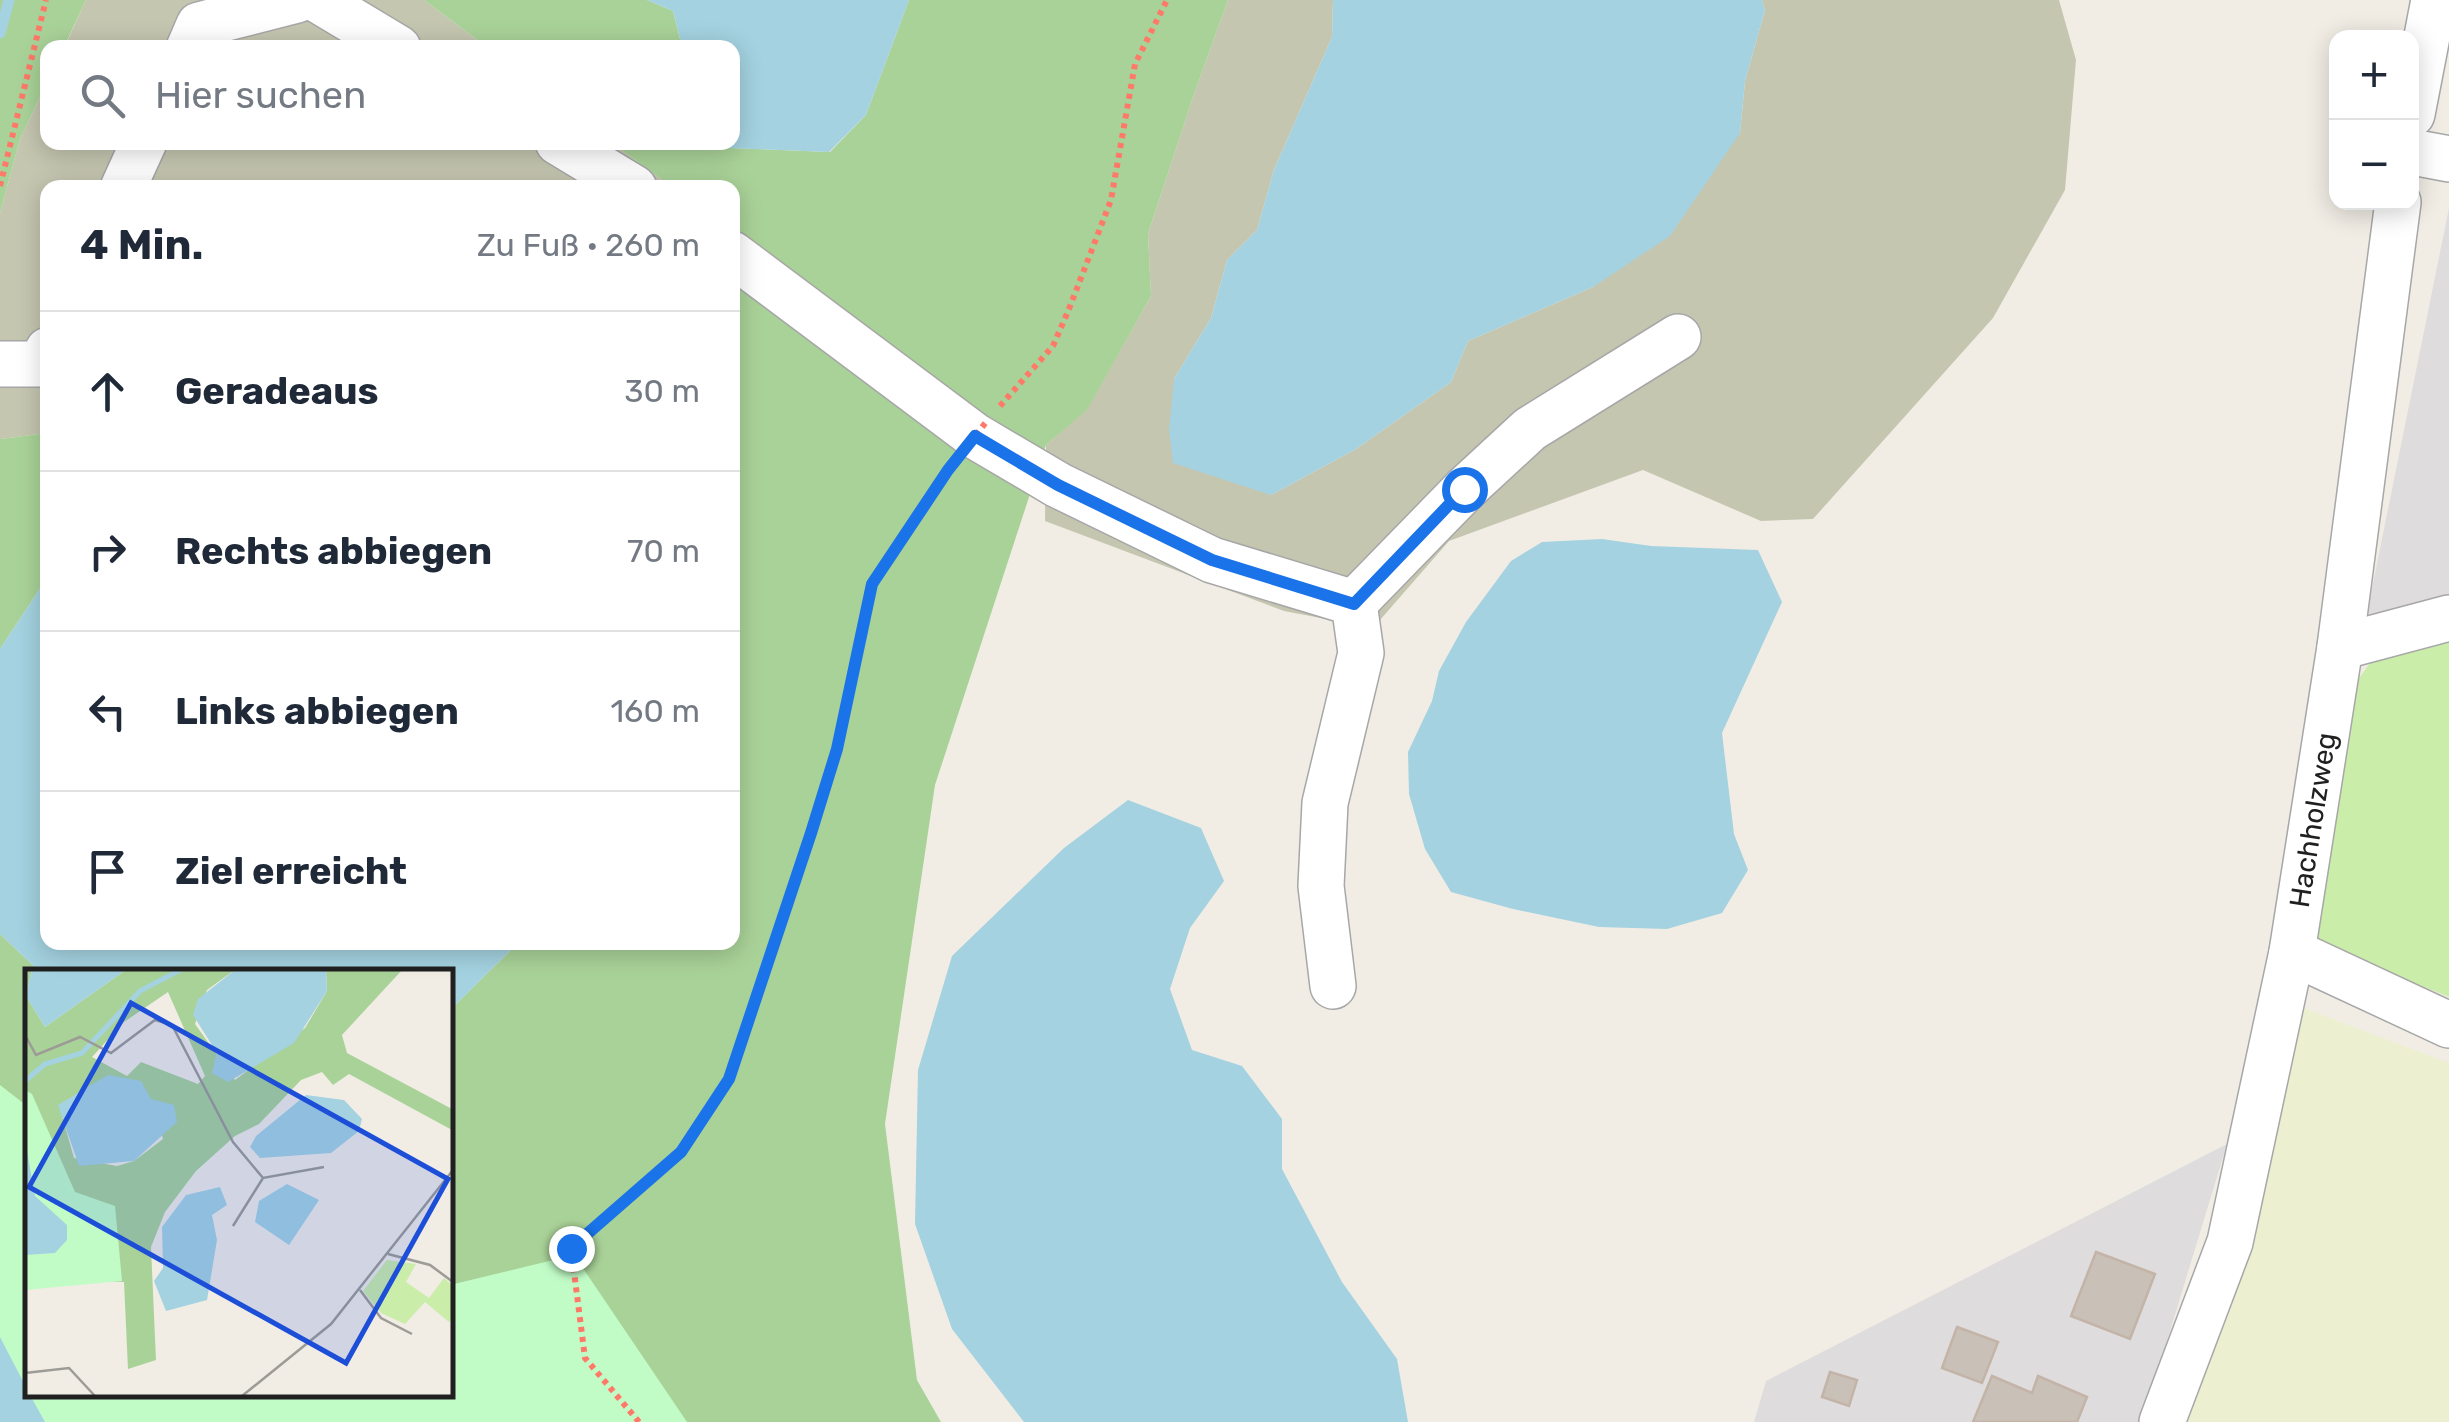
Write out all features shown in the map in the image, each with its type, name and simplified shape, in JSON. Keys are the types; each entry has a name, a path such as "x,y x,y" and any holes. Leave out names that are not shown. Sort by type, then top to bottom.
{"street":[{"path":"193,40 200,24 297,0"},
{"path":"318,0 385,40"},
{"path":"2419,78 2434,0"},
{"path":"127,180 141,150"},
{"path":"571,150 621,180"},
{"path":"2419,153 2449,159"},
{"name":"Hachholzweg","path":"2162,1422 2230,1242 2292,952 2340,646 2397,210"},
{"path":"740,260 975,436 1058,485 1212,560 1354,604"},
{"path":"1354,604 1464,489 1530,429 1678,336"},
{"path":"0,364 40,364"},
{"path":"1334,986 1321,886 1325,804 1362,653 1354,604"},
{"path":"2340,646 2449,618"},
{"path":"2292,952 2449,1025"}],"path":[{"path":"0,186 46,0"},
{"path":"639,1422 585,1358 571,1248 681,1152 729,1079 837,749 872,584 948,470 1053,346 1111,200 1135,64 1167,0"}],"shaded area":[{"path":"86,0 424,0 478,40 68,40"},
{"path":"1228,0 1333,0 1332,37 1274,170 1257,230 1227,260 1211,318 1174,379 1271,495 1356,449 1451,382 1468,341 1593,287 1740,133 1745,81 1765,10 1762,0 2059,0 2076,60 2065,190 1993,318 1813,519 1761,521 1643,470 1449,541 1373,628 1284,611 1045,521 1046,445 1087,409 1151,296 1148,234"},
{"path":"40,97 40,150 622,150 662,180 40,180 40,434 0,439 0,213 20,139"},
{"path":"2449,208 2449,602 2380,619 2367,613"},
{"path":"2304,1008 2449,1063 2449,1422 2185,1422 2249,1256"},
{"path":"2227,1144 2139,1422 1754,1422 1766,1381"}],"green space":[{"path":"0,0 86,0 67,40 40,40 40,97 20,139 0,213"},
{"path":"424,0 647,0 673,11 680,40 478,40"},
{"path":"909,0 1228,0 1148,234 1151,296 1087,410 1046,445 935,785 885,1124 917,1380 941,1422 45,1422 452,1397 452,1008 511,950 740,950 740,180 662,180 622,150 830,152 866,115"},
{"path":"40,434 40,589 0,649 0,439"},
{"path":"2449,637 2449,997 2317,943 2357,681 2373,659"},
{"path":"0,934 37,969 25,969 25,1385 0,1336"},
{"path":"0,1085 25,1104 25,1397 452,1397 452,1285 574,1255 687,1422 0,1422"}],"water":[{"path":"647,0 909,0 866,115 829,152 740,148 740,40 680,40 673,11"},
{"path":"1333,0 1762,0 1765,10 1745,81 1740,133 1670,236 1593,287 1468,341 1451,382 1356,449 1271,495 1173,463 1169,430 1174,379 1211,318 1227,260 1257,230 1274,170 1332,37"},
{"path":"1602,539 1651,546 1758,550 1782,602 1722,733 1734,834 1748,870 1722,913 1667,929 1599,927 1451,892 1425,849 1409,794 1408,752 1432,701 1439,671 1466,622 1511,561 1542,542"},
{"path":"40,589 40,950 511,950 452,1008 452,969 37,969 0,934 0,649"},
{"path":"1128,800 1201,828 1224,881 1190,928 1170,989 1192,1050 1242,1066 1282,1119 1282,1169 1342,1282 1397,1359 1408,1422 1024,1422 952,1329 915,1224 918,1070 952,956 1064,848"},
{"path":"0,1337 25,1385 25,1397 31,1397 45,1422 0,1422"}],"building":[{"path":"2096,1252 2155,1274 2130,1339 2071,1316"},
{"path":"1957,1327 1998,1342 1982,1383 1942,1368"},
{"path":"1830,1372 1857,1380 1849,1406 1822,1397"},
{"path":"1992,1376 2032,1393 2038,1376 2087,1397 2077,1422 1973,1422"}],"waterway":[{"path":"0,33 9,0"}],"route":[{"path":"571,1248 681,1152 729,1079 837,749 872,584 975,436 1058,485 1212,560 1354,604 1464,489"}]}
